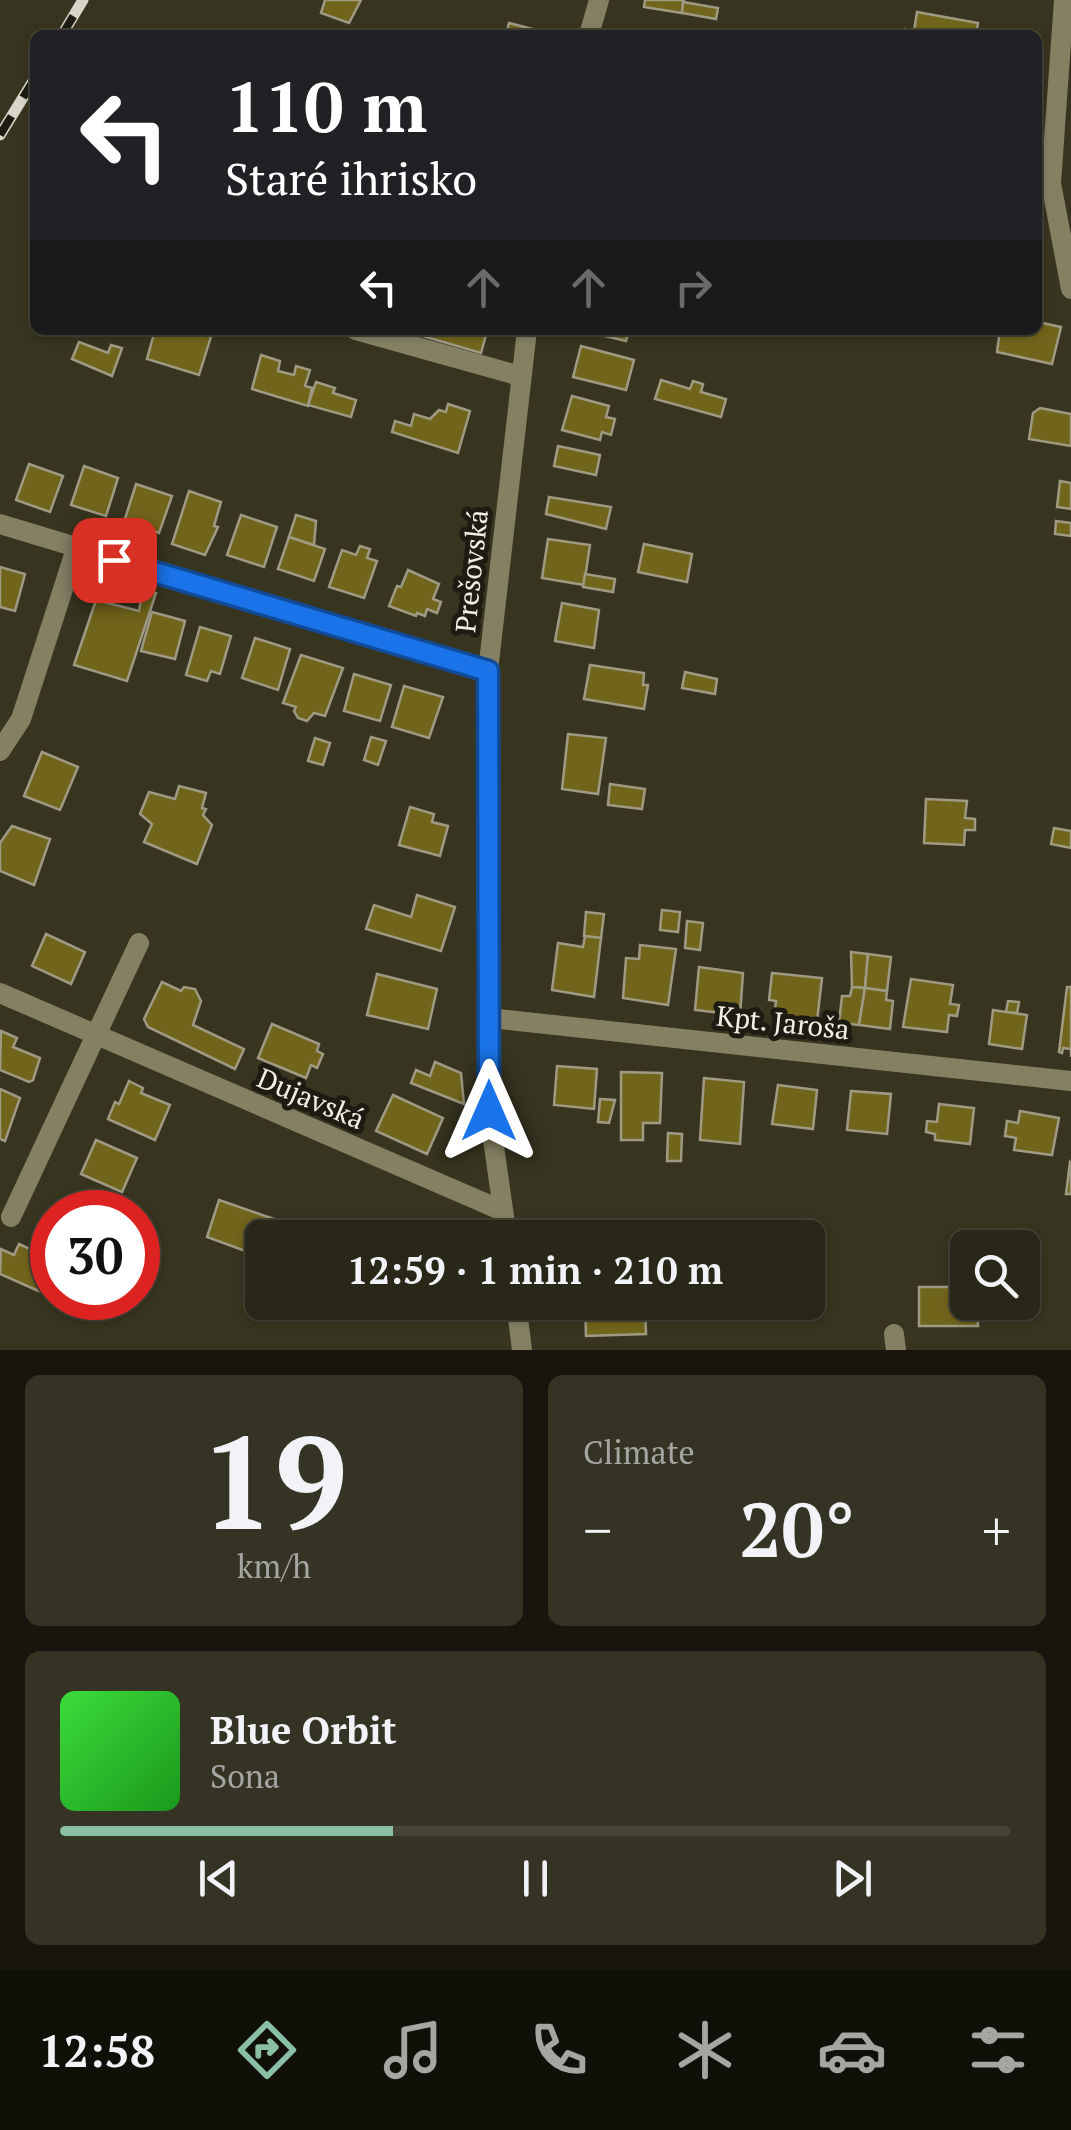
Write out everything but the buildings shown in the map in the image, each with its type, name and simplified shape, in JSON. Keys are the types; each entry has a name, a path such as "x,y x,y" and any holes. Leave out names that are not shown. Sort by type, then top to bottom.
{"street":[{"path":"590,30 599,0"},
{"path":"1064,0 1065,41 1050,182 1071,289"},
{"path":"374,335 520,376"},
{"name":"Prešovská","path":"504,1220 489,1111 488,671 526,335"},
{"path":"0,524 488,671"},
{"path":"0,751 21,719 76,549"},
{"path":"12,1217 139,943"},
{"name":"Dujavská","path":"0,993 503,1211"},
{"name":"Kpt. Jaroša","path":"489,1018 1071,1081"},
{"path":"518,1320 522,1350"}],"railway":[{"path":"65,30 83,0"},
{"path":"0,135 30,86"}],"route":[{"path":"114,560 488,671 489,1111"}]}
